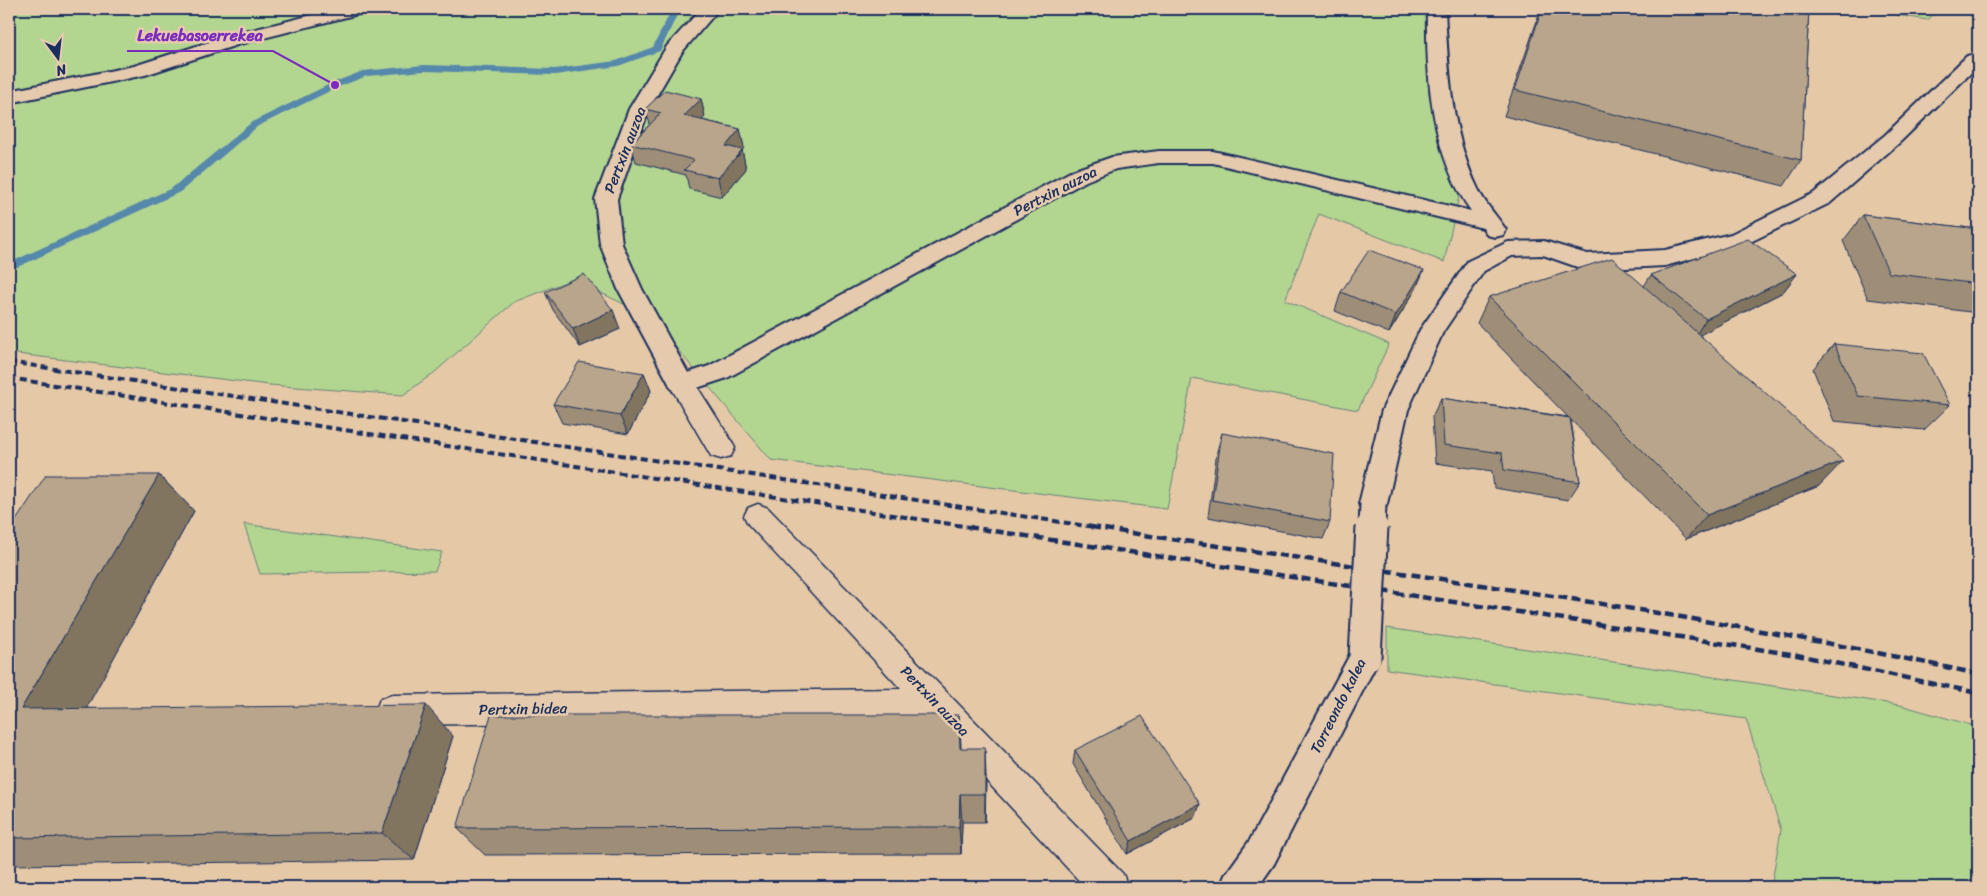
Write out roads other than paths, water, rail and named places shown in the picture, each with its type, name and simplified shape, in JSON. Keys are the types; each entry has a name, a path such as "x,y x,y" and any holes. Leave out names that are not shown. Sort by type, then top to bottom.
{"street":[{"name":"Pertxin auzoa","path":"682,384 722,448"},
{"name":"Pertxin auzoa","path":"758,516 1110,887"},
{"name":"Pertxin bidea","path":"358,711 938,704"}],"lane":[{"path":"9,97 138,71 234,40 356,9"},
{"name":"Pertxin auzoa","path":"710,9 674,50 639,109 606,199 611,244 630,290 682,384 718,372 1080,176 1112,163 1159,157 1214,158 1490,223"},
{"path":"1436,9 1440,103 1455,159 1468,190 1508,249 1544,248 1586,262 1665,258 1738,239 1822,198 1892,138 1974,60 1978,59"},
{"name":"Torreondo kalea","path":"1237,887 1262,852 1365,657 1373,504 1395,410 1432,330 1476,266 1508,249"}],"waterway":[{"path":"9,267 176,190 255,124 335,85 366,73 424,68 555,72 618,63 657,49 676,9"}],"railway":[{"path":"9,362 1100,528"},
{"path":"9,378 976,528"},
{"path":"968,527 1797,655 1978,693"},
{"path":"1091,527 1647,611 1868,651 1978,674"}],"place":[{"name":"Lekuebasoerrekea","path":"335,85"}]}
